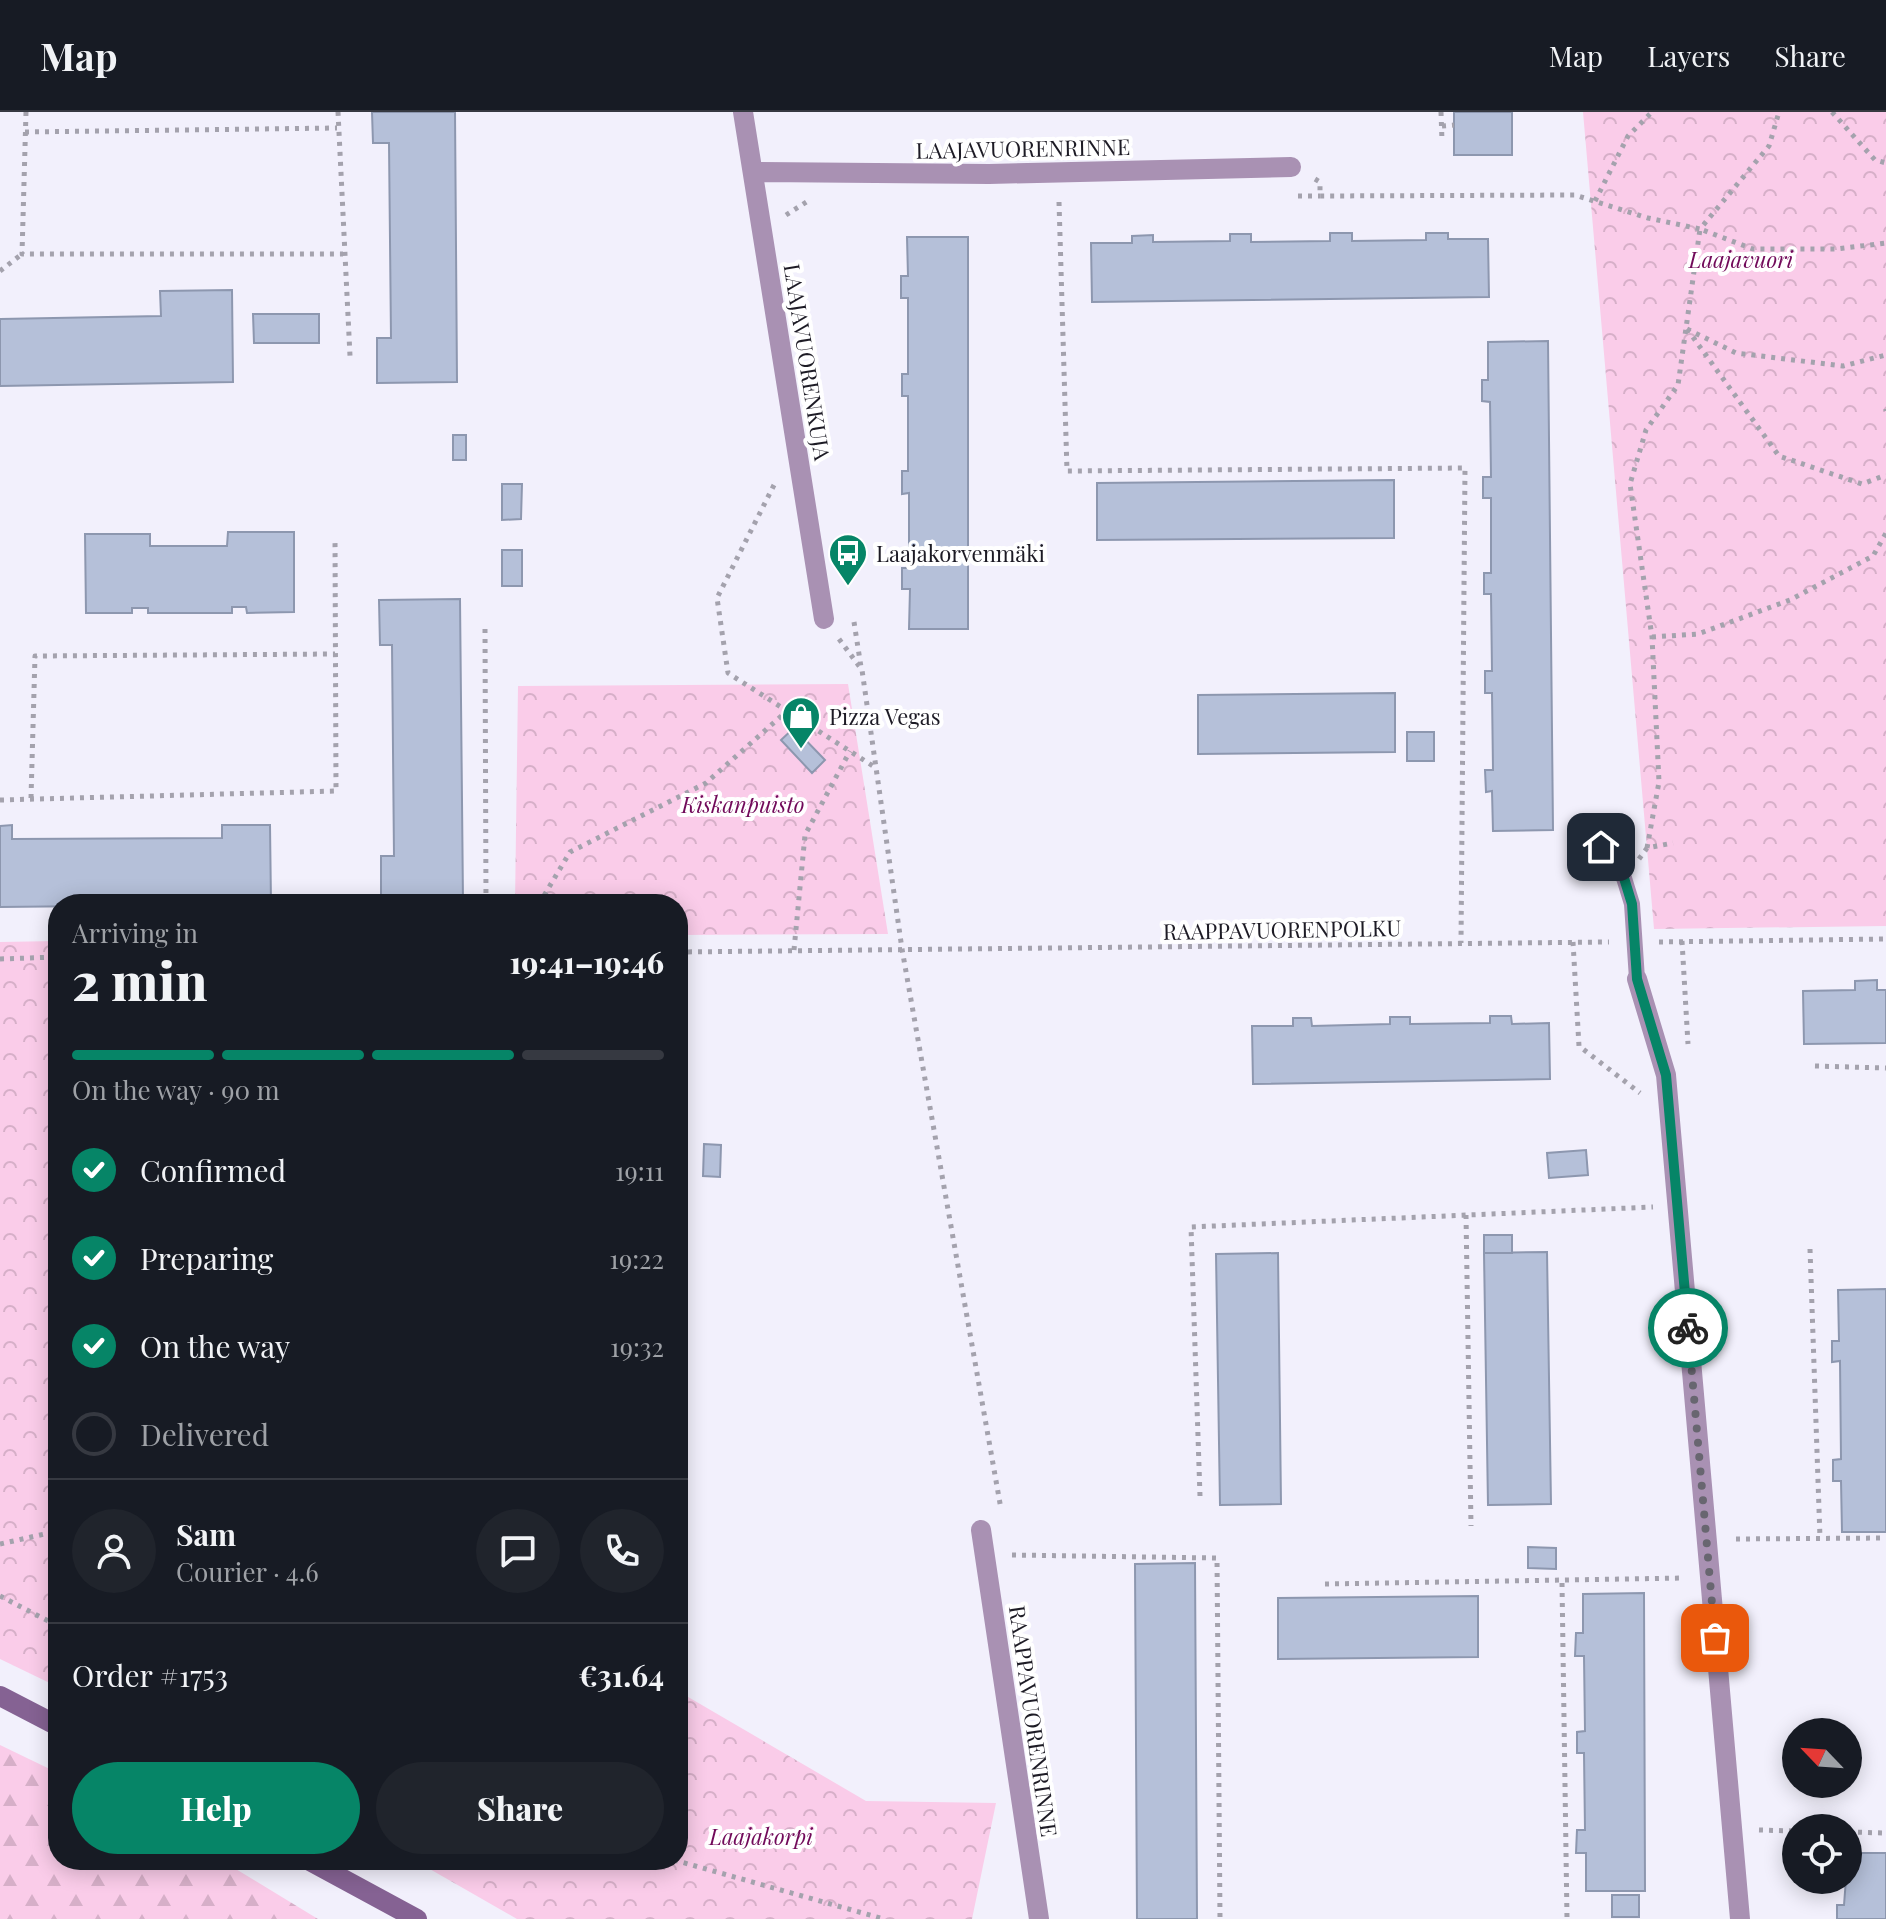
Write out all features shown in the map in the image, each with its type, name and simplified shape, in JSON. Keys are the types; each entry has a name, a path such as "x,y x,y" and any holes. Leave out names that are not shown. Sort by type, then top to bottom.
{"main road":[{"path":"0,1696 48,1721"},
{"path":"326,1870 417,1919"}],"street":[{"name":"LAAJAVUORENKUJA","path":"743,112 824,619"},
{"name":"LAAJAVUORENRINNE","path":"755,172 989,174 1291,167"},
{"path":"1637,979 1666,1075 1740,1919"},
{"name":"RAAPPAVUORENRINNE","path":"981,1530 1039,1919"}],"lane":[{"path":"1601,847 1624,878 1632,904 1637,979"}],"path":[{"path":"22,254 26,112"},
{"path":"338,112 350,356"},
{"path":"1441,112 1442,141"},
{"path":"1595,201 1628,136 1652,112"},
{"path":"1624,878 1647,848 1659,782 1652,637 1630,484 1646,430 1678,385 1700,229 1769,146 1779,112"},
{"path":"1832,112 1875,160 1886,163"},
{"path":"1442,126 1454,125"},
{"path":"25,132 337,128"},
{"path":"1291,167 1320,182 1320,196 1575,195 1648,218 1700,229 1753,249 1836,249 1886,243"},
{"path":"1059,202 1067,471 1465,468 1461,943"},
{"path":"0,271 22,254 343,254"},
{"path":"1686,328 1736,353 1843,366 1886,355"},
{"path":"1686,328 1779,456 1862,484 1886,475"},
{"path":"775,483 717,598 728,673 873,767"},
{"path":"1652,637 1698,634 1790,600 1873,556 1886,533"},
{"path":"0,800 336,791 335,538"},
{"path":"824,619 862,670 873,767 902,949 1002,1511"},
{"path":"485,629 486,894"},
{"path":"31,799 35,656 335,654"},
{"path":"545,894 570,852 706,783 787,711"},
{"path":"794,950 805,835 850,751"},
{"path":"1647,848 1673,843"},
{"name":"RAAPPAVUORENPOLKU","path":"688,952 1886,939"},
{"path":"0,959 48,957"},
{"path":"1815,1066 1886,1068"},
{"path":"1200,1496 1191,1227 1657,1207"},
{"path":"1466,1215 1471,1526"},
{"path":"1810,1249 1820,1538"},
{"path":"0,1544 48,1533"},
{"path":"1736,1539 1886,1538"},
{"path":"1012,1555 1217,1558 1220,1919"},
{"path":"1325,1584 1562,1583 1688,1578"},
{"path":"1562,1583 1567,1919"},
{"path":"0,1596 48,1621"},
{"path":"1759,1830 1782,1831"},
{"path":"1862,1832 1886,1833"},
{"path":"688,1864 884,1919"}],"green space":[{"name":"Laajavuori","path":"1583,112 1886,112 1886,926 1654,929"},
{"name":"Kiskanpuisto","path":"848,684 888,934 688,935 688,894 515,894 518,686"},
{"path":"48,941 48,1682 0,1659 0,942"},
{"name":"Laajakorpi","path":"688,1697 866,1801 996,1803 972,1919 517,1919 431,1870 688,1870"},
{"path":"0,1745 48,1768 48,1870 237,1870 318,1919 0,1919"}],"building":[{"path":"372,112 455,112 457,382 377,383 377,338 391,338 389,143 373,143"},
{"path":"1454,112 1512,112 1512,155 1454,155"},
{"path":"1330,233 1352,233 1352,241 1426,240 1426,233 1448,233 1448,239 1488,239 1489,297 1092,302 1091,243 1132,243 1132,236 1153,235 1153,242 1230,241 1230,234 1251,234 1251,242 1330,241"},
{"path":"907,237 968,237 968,629 909,629 910,589 902,589 902,568 909,568 909,493 902,494 902,471 908,471 908,396 902,396 902,374 908,374 908,298 901,298 901,276 908,276"},
{"path":"232,290 233,382 0,386 0,319 161,316 160,291"},
{"path":"253,314 319,314 319,343 254,343"},
{"path":"1548,341 1553,830 1493,831 1492,791 1486,792 1485,770 1493,770 1492,693 1485,693 1485,671 1492,671 1491,594 1484,594 1484,573 1491,573 1491,498 1483,498 1483,477 1491,477 1490,402 1482,401 1482,380 1488,380 1488,342"},
{"path":"453,435 466,435 466,460 453,460"},
{"path":"1394,480 1394,538 1097,540 1097,483"},
{"path":"502,484 522,484 521,519 502,520"},
{"path":"228,532 294,532 294,612 247,613 246,607 232,607 232,613 148,613 148,608 132,608 132,613 86,613 85,534 150,534 150,546 227,546"},
{"path":"502,550 522,550 522,586 502,586"},
{"path":"460,599 463,894 381,894 381,856 394,856 392,645 380,645 379,600"},
{"path":"1395,693 1395,752 1198,754 1198,695"},
{"path":"794,728 825,760 812,773 781,740"},
{"path":"1407,732 1434,732 1434,761 1407,761"},
{"path":"12,825 12,839 222,838 222,825 270,825 271,894 48,894 48,906 0,907 0,826"},
{"path":"1877,980 1877,990 1886,990 1886,1043 1804,1044 1803,991 1855,990 1855,981"},
{"path":"1490,1016 1511,1016 1512,1024 1549,1023 1550,1079 1253,1084 1252,1026 1293,1026 1293,1018 1311,1018 1312,1026 1390,1024 1390,1017 1410,1017 1410,1024 1490,1023"},
{"path":"704,1144 721,1145 720,1177 703,1176"},
{"path":"1586,1150 1588,1175 1549,1178 1547,1153"},
{"path":"1484,1235 1512,1235 1512,1253 1484,1253"},
{"path":"1547,1252 1551,1504 1488,1505 1484,1253"},
{"path":"1278,1253 1281,1504 1220,1505 1216,1254"},
{"path":"1886,1289 1886,1532 1842,1532 1841,1481 1833,1481 1833,1460 1841,1459 1840,1361 1832,1362 1832,1341 1839,1341 1838,1290"},
{"path":"1528,1547 1556,1548 1556,1569 1528,1568"},
{"path":"1195,1563 1197,1919 1137,1919 1135,1564"},
{"path":"1644,1593 1645,1891 1586,1891 1586,1853 1576,1853 1577,1830 1585,1830 1584,1753 1577,1753 1577,1732 1585,1731 1584,1656 1575,1656 1576,1633 1583,1633 1583,1594"},
{"path":"1478,1596 1478,1657 1278,1659 1278,1598"},
{"path":"1862,1853 1886,1853 1886,1919 1837,1919 1837,1905 1844,1905 1845,1894 1862,1894"},
{"path":"1612,1895 1639,1895 1639,1917 1612,1917"}],"way so far":[{"path":"1688,1328 1715,1638"}],"place":[{"name":"Laajakorvenmäki","path":"848,587"},
{"name":"Pizza Vegas","path":"801,750"}],"route":[{"path":"1601,847 1624,878 1632,904 1637,979 1666,1075 1688,1328"}]}
